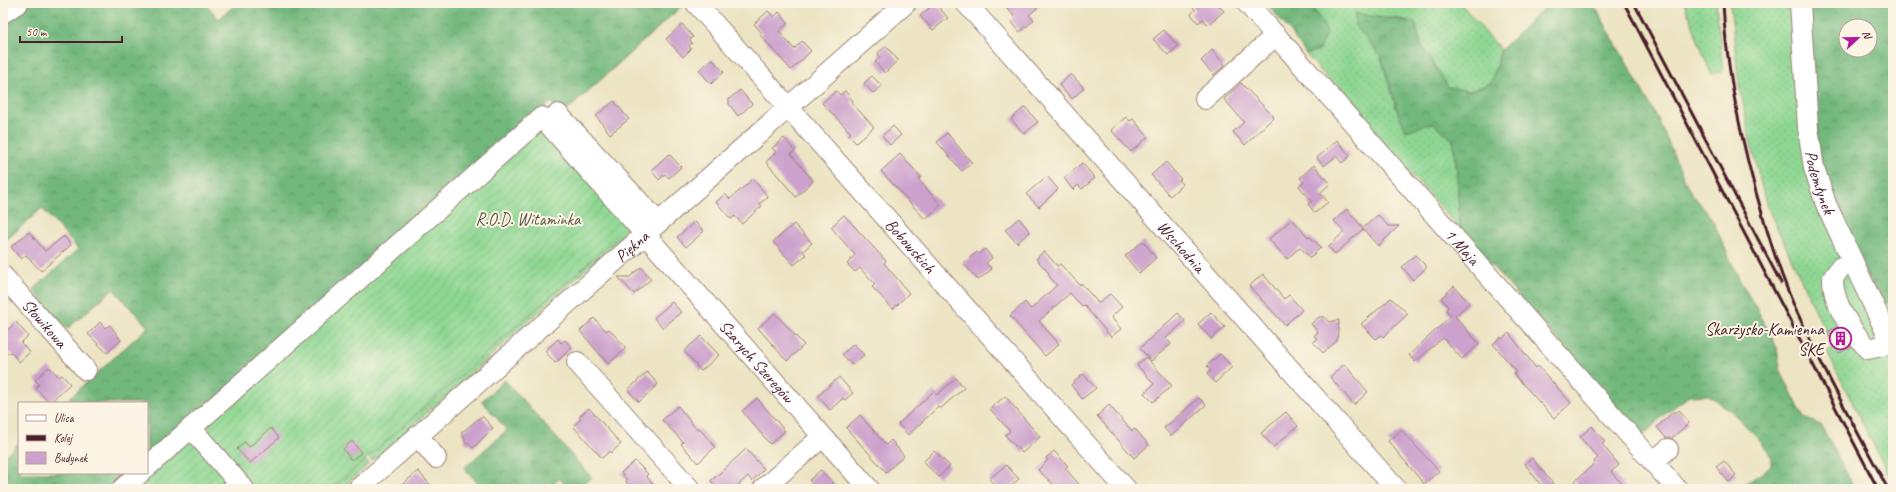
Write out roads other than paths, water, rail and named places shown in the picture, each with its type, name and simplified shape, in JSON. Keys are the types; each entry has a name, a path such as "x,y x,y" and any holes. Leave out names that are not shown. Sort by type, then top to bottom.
{"street":[{"path":"3,13 18,3"},
{"name":"Bobowskich","path":"696,3 789,106 1126,489"},
{"name":"Piękna","path":"358,489 906,3"},
{"name":"Wschodnia","path":"966,3 1396,489"},
{"name":"1 Maja","path":"1247,3 1660,456 1677,489"},
{"name":"Podemłynek","path":"1800,3 1808,128 1814,168 1826,204 1892,346"},
{"path":"1205,99 1276,36"},
{"path":"558,114 651,229"},
{"path":"148,465 542,117 630,216 651,229"},
{"name":"Szarych Szeregów","path":"651,229 822,436 869,489"},
{"path":"1852,262 1841,267 1833,278 1837,300 1850,324 1868,348 1892,346"},
{"name":"Słowikowa","path":"3,276 86,370"},
{"path":"577,362 690,489"},
{"path":"191,428 244,489"},
{"path":"418,436 436,458"},
{"path":"763,489 822,436"},
{"path":"122,489 139,474"}],"railway":[{"path":"1624,3 1878,489"},
{"path":"1634,3 1781,283"},
{"path":"1723,3 1730,72 1738,117 1754,185 1775,256 1795,308 1813,346 1844,408 1888,489"}],"place":[{"name":"Skarżysko-Kamienna SKE","path":"1840,339"}],"park label":[{"name":"R.O.D. Witaminka","path":"528,219"}]}
